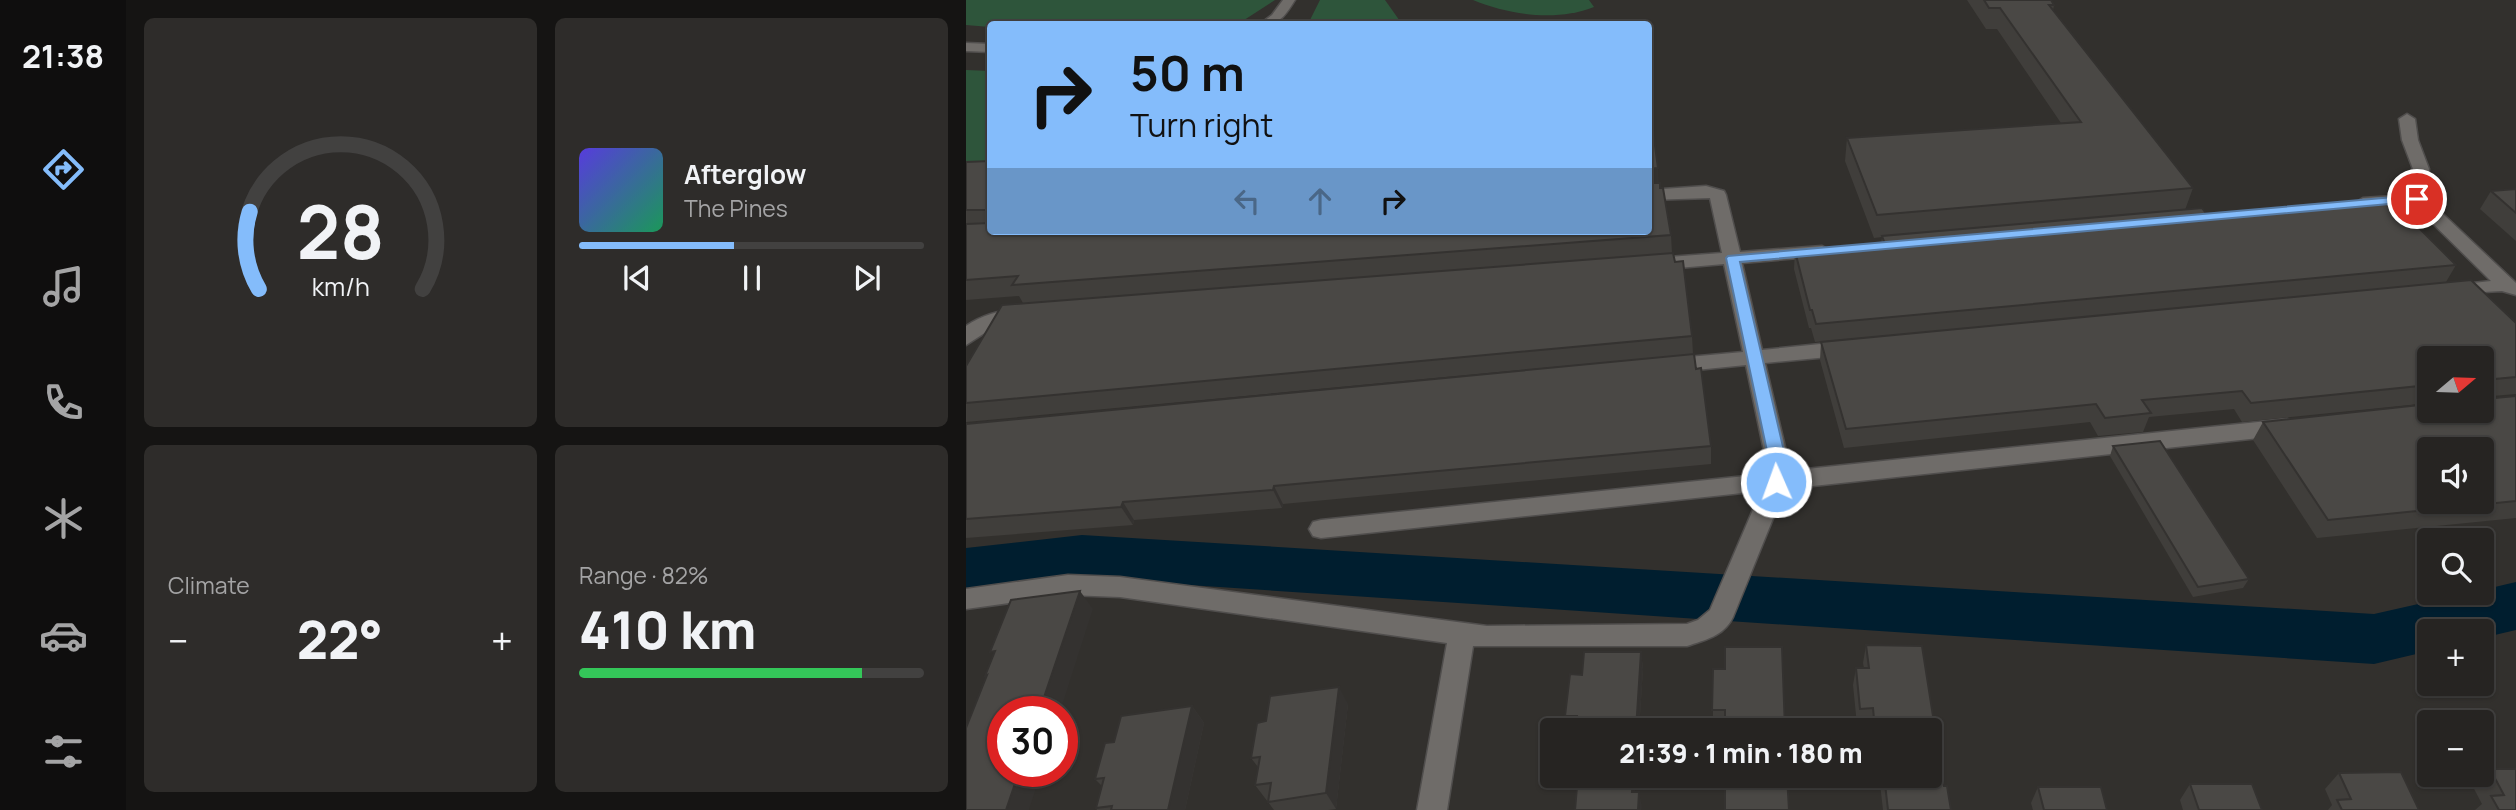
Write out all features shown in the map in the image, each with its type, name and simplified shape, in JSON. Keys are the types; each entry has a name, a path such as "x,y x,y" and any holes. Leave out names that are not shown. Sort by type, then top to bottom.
{"street":[{"path":"1272,21 1277,18 1289,0"},
{"path":"966,47 987,48"},
{"path":"2407,119 2410,140 2421,169 2417,199"},
{"path":"966,599 1068,585 1120,587 1487,637 1687,635 1707,628 1720,617 1776,482 1775,451 1718,195 1706,191 1652,195"},
{"path":"2349,205 2417,199 2512,289"},
{"path":"1635,266 1842,249"},
{"path":"2439,291 2512,289"},
{"path":"966,338 969,333 992,320 1007,315 1035,313"},
{"path":"1644,368 1864,346"},
{"path":"1321,530 2314,425"},
{"path":"1432,810 1462,633"}],"green space":[{"path":"966,0 1275,0 1243,21 987,21 987,27 966,25"},
{"path":"1320,0 1385,0 1400,21 1310,21"},
{"path":"1473,0 1589,0 1594,7 1564,14 1533,15 1502,10"},
{"path":"966,70 987,71 987,170 966,167"}],"building":[{"path":"1984,0 2051,0 2054,5 2049,5 2193,188 1877,215 1847,138 2081,122 2000,8 1989,8"},
{"path":"1652,123 1658,168 1652,169"},
{"path":"987,161 987,210 966,210 966,162"},
{"path":"1652,183 1660,183 1671,235 1012,285 1018,276 966,280 966,224 987,223 987,235 1652,235"},
{"path":"2516,189 2516,213 2491,191"},
{"path":"2391,200 2456,265 1816,324 1795,251 1885,244 1882,236 2202,208 2208,216"},
{"path":"1673,253 1675,262 1683,261 1692,336 966,403 966,366 1002,305"},
{"path":"2471,280 2516,323 2516,377 2495,379 2494,383 2494,346 2417,346 2417,386 2251,403 2242,391 2142,400 2151,413 2105,418 2096,404 1846,429 1821,342"},
{"path":"1694,354 1696,369 1701,368 1711,446 1274,486 1273,490 1123,502 1121,507 966,519 966,424"},
{"path":"2516,396 2516,501 2494,503 2494,437 2417,437 2417,511 2328,520 2263,422 2417,405 2417,424 2494,424 2494,397"},
{"path":"2160,441 2249,579 2198,587 2113,446"},
{"path":"1080,591 1044,696 987,696 987,787 1014,787 1006,810 966,810 966,728 995,651 990,652 1011,600"},
{"path":"1866,645 1922,646 1933,718 1874,718 1873,708 1860,709 1856,668 1869,668"},
{"path":"1725,647 1782,647 1785,718 1725,718 1725,710 1712,710 1713,669 1725,669"},
{"path":"1584,652 1641,652 1637,718 1565,716 1570,674 1582,675"},
{"path":"1339,687 1326,793 1268,802 1271,783 1255,785 1260,757 1251,758 1257,723 1266,721 1270,696"},
{"path":"1192,706 1168,810 1111,810 1112,806 1096,808 1104,778 1095,779 1105,743 1114,742 1121,716"},
{"path":"2494,769 2516,769 2516,810 2499,810 2491,796 2504,795 2494,776"},
{"path":"2401,772 2419,810 2342,810 2337,800 2351,799 2339,773"},
{"path":"1942,773 1951,810 1888,810 1885,788 1942,788"},
{"path":"2190,784 2252,784 2262,810 2199,810"},
{"path":"2038,787 2101,787 2107,810 2044,810"},
{"path":"1577,788 1632,788 1632,792 1639,792 1638,810 1575,810"},
{"path":"1725,788 1788,788 1789,810 1725,810"}],"waterway":[{"path":"966,570 1082,557 1129,559 2374,639 2516,606"}],"route":[{"path":"1776,482 1775,451 1732,258 2417,199"}]}
